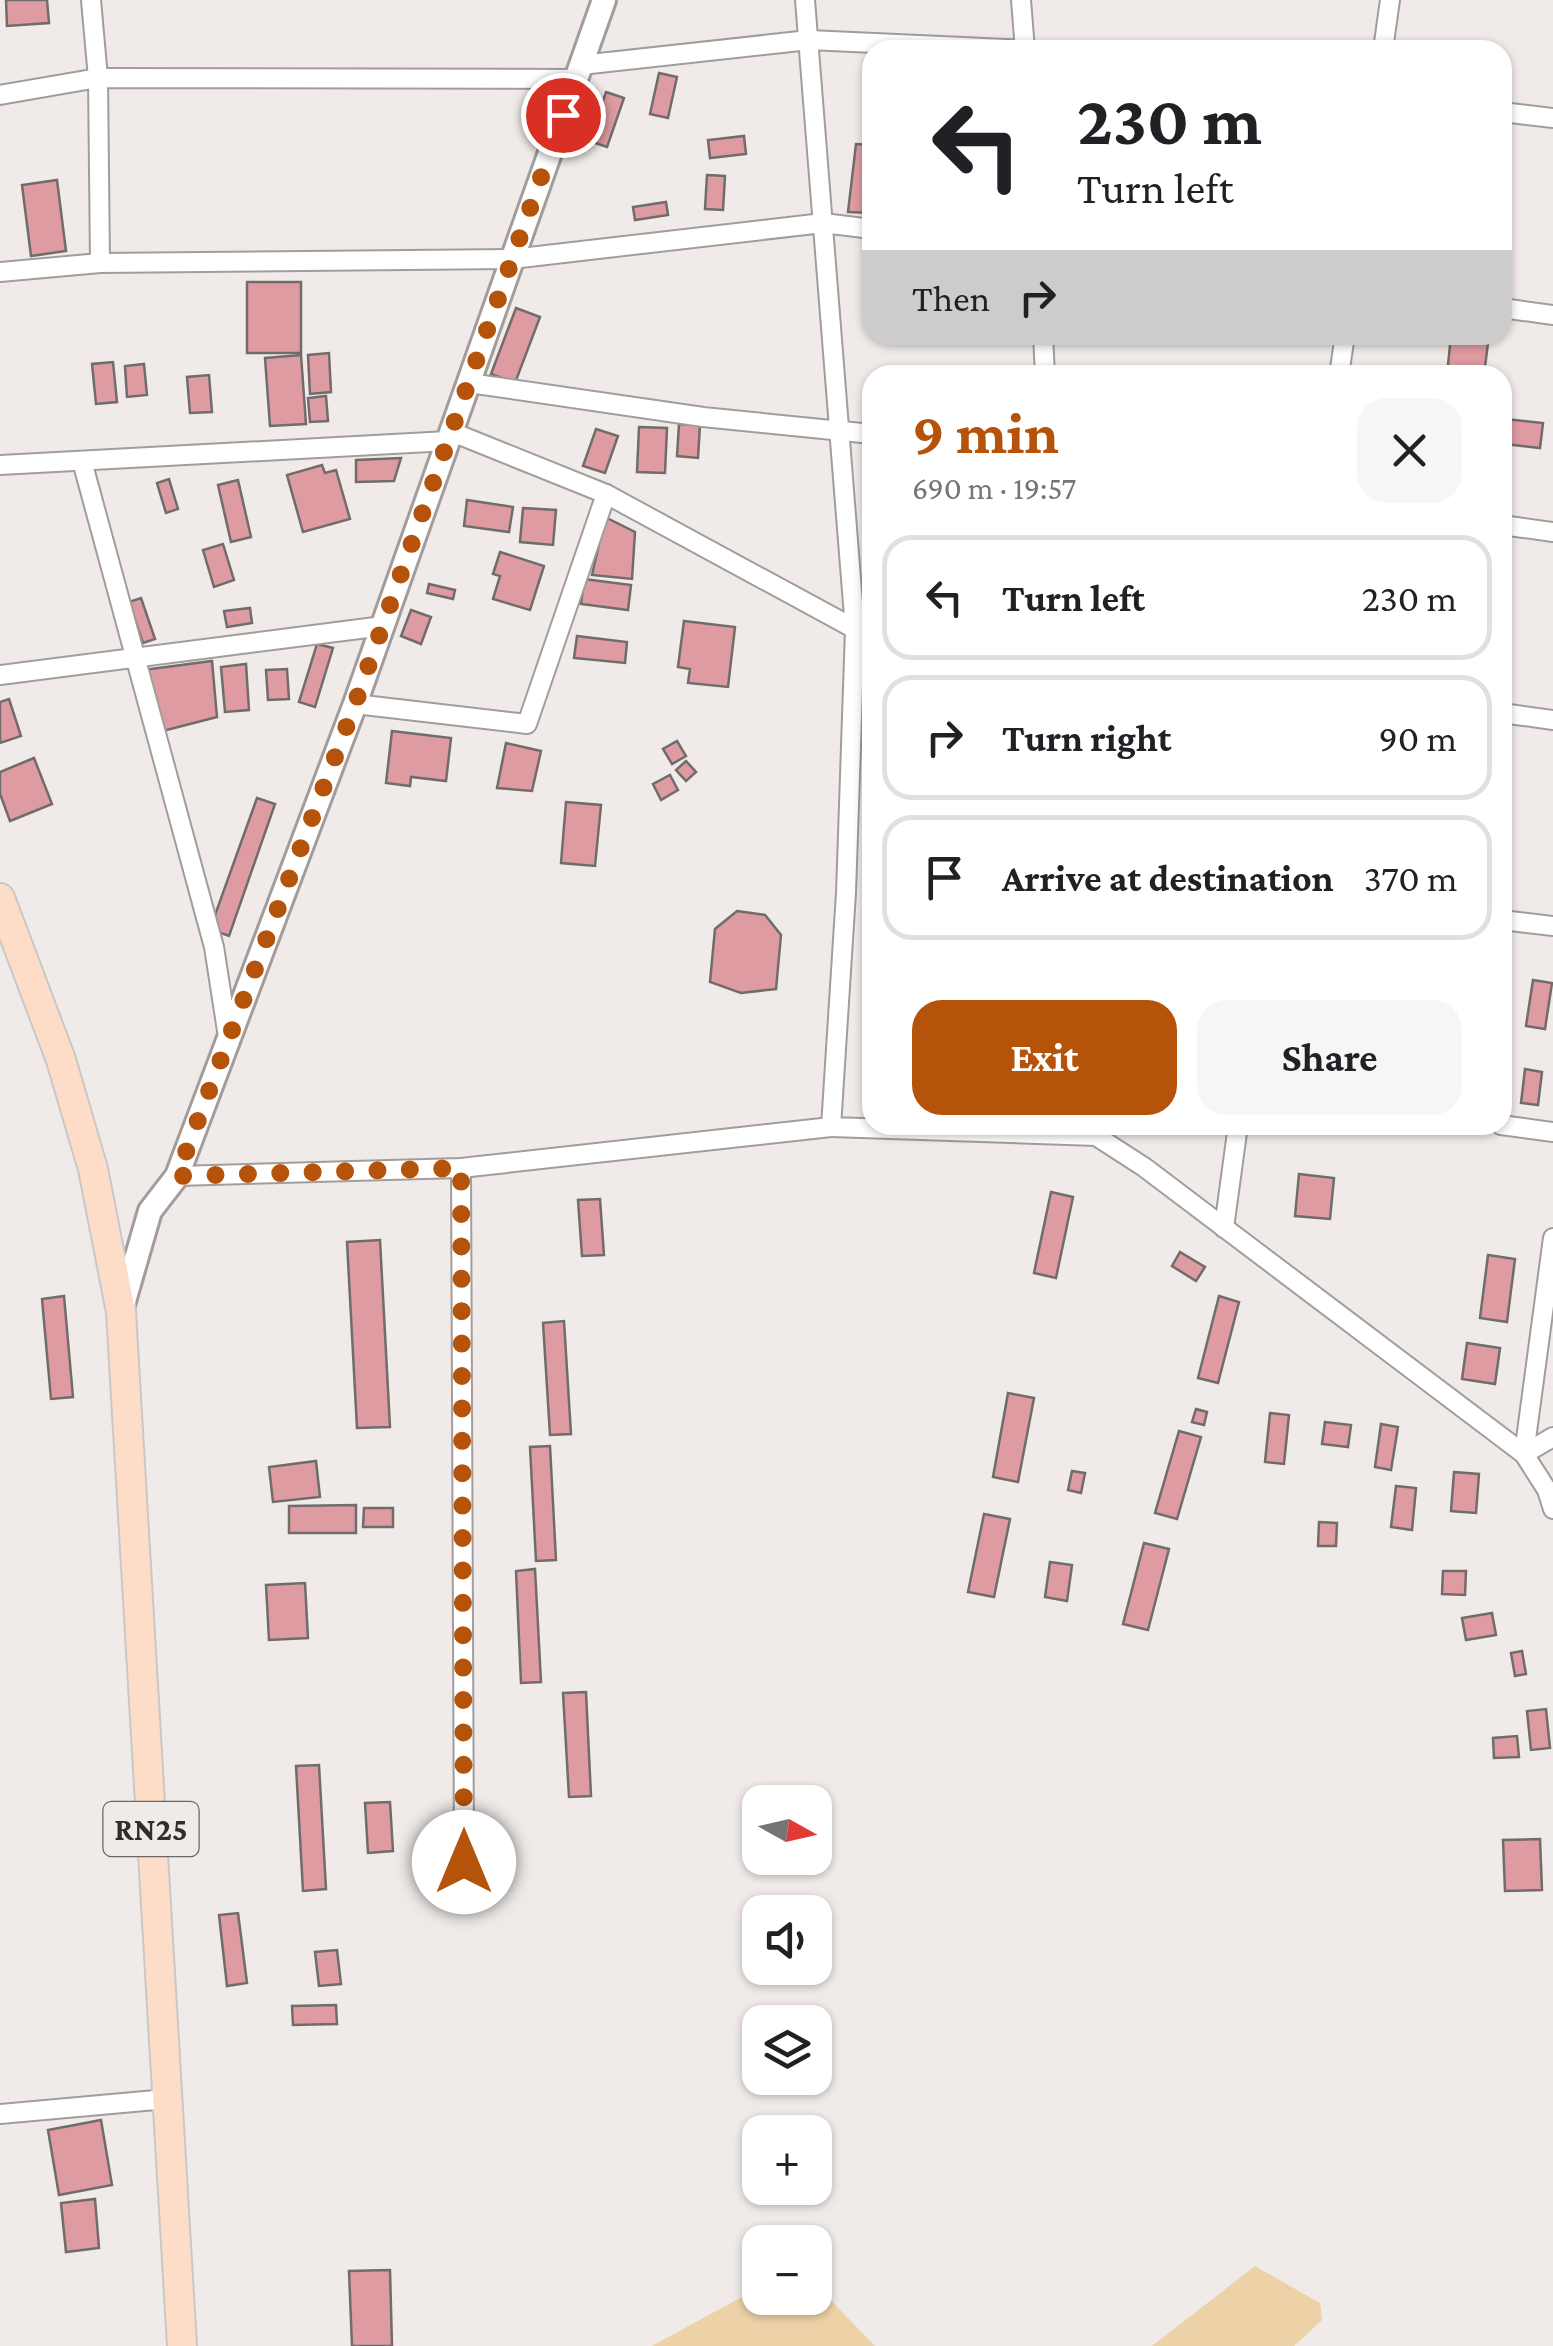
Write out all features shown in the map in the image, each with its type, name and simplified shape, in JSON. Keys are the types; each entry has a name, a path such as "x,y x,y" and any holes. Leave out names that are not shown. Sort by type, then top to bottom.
{"main road":[{"path":"121,1312 150,1212 177,1176 355,704 604,0"},
{"name":"RN25","path":"0,898 72,1096 92,1169 121,1312 182,2346"}],"street":[{"path":"92,0 98,78 100,263"},
{"path":"805,0 840,430 862,613"},
{"path":"1022,0 1024,40"},
{"path":"1384,40 1390,0"},
{"path":"0,96 98,78 578,72 808,40 862,42"},
{"path":"1512,113 1553,118"},
{"path":"0,272 100,263 512,259 823,223 862,229"},
{"path":"1512,309 1553,315"},
{"path":"469,384 703,417 862,433"},
{"path":"0,466 450,436 606,494 862,629"},
{"path":"82,461 214,948 228,1037"},
{"path":"355,704 526,724 606,494"},
{"path":"1512,526 1553,532"},
{"path":"0,675 383,626"},
{"path":"831,1127 862,659"},
{"path":"1512,714 1553,720"},
{"path":"1512,921 1553,926"},
{"path":"1512,1126 1553,1132"},
{"path":"177,1176 461,1168 831,1127 862,1127"},
{"path":"1101,1135 1524,1454 1547,1490 1553,1509"},
{"path":"1224,1228 1237,1135"},
{"path":"461,1168 464,1862"},
{"path":"1524,1454 1553,1238"},
{"path":"1524,1454 1553,1437"},
{"path":"0,2114 167,2099"}],"shaded area":[{"path":"1255,2266 1320,2303 1322,2320 1294,2346 1152,2346"},
{"path":"742,2297 742,2315 832,2315 832,2302 875,2346 652,2346"}],"building":[{"path":"6,0 47,0 49,23 7,26"},
{"path":"659,73 677,77 668,118 650,114"},
{"path":"606,92 624,98 607,147 589,141"},
{"path":"744,136 746,154 710,158 708,140"},
{"path":"856,144 862,144 862,213 848,212"},
{"path":"707,175 725,176 723,210 705,209"},
{"path":"57,180 66,251 31,256 22,185"},
{"path":"666,202 668,215 635,220 633,207"},
{"path":"247,282 301,282 301,353 247,353"},
{"path":"516,308 540,317 515,383 491,374"},
{"path":"1450,345 1488,345 1485,365 1448,365"},
{"path":"329,353 331,392 310,394 308,355"},
{"path":"301,355 306,424 270,426 265,358"},
{"path":"113,362 117,402 96,404 92,364"},
{"path":"144,364 147,395 127,397 125,366"},
{"path":"209,375 212,412 190,413 187,377"},
{"path":"326,396 328,421 310,422 308,398"},
{"path":"1512,420 1543,423 1540,448 1512,445"},
{"path":"679,424 700,425 698,458 677,456"},
{"path":"639,427 667,428 665,473 637,472"},
{"path":"596,429 618,436 605,473 583,466"},
{"path":"401,458 394,481 356,482 356,460"},
{"path":"322,465 325,473 336,470 350,519 303,532 287,475"},
{"path":"169,479 178,509 166,513 157,483"},
{"path":"238,480 251,537 231,542 218,485"},
{"path":"467,500 513,507 509,532 464,526"},
{"path":"523,508 556,510 553,545 520,542"},
{"path":"605,517 635,532 632,579 592,575"},
{"path":"223,544 234,580 214,587 203,550"},
{"path":"500,552 544,566 530,610 493,599 500,576 493,574"},
{"path":"584,579 631,585 628,610 581,604"},
{"path":"429,584 455,590 453,599 427,593"},
{"path":"141,598 155,639 143,643 129,602"},
{"path":"250,608 252,623 227,627 224,611"},
{"path":"411,610 431,617 421,644 401,636"},
{"path":"684,621 735,627 728,687 688,683 690,669 678,667"},
{"path":"577,636 627,642 625,663 574,658"},
{"path":"317,644 333,648 315,707 299,702"},
{"path":"212,661 217,717 159,732 143,670"},
{"path":"246,664 249,710 225,712 221,667"},
{"path":"287,669 289,699 268,700 266,670"},
{"path":"9,699 21,736 0,743 0,702"},
{"path":"392,731 451,738 446,781 411,777 410,786 386,783"},
{"path":"677,741 686,756 672,764 663,749"},
{"path":"506,743 541,751 532,791 497,788"},
{"path":"34,758 52,804 10,821 0,794 0,772"},
{"path":"686,761 696,772 686,781 676,770"},
{"path":"670,775 678,790 661,800 653,784"},
{"path":"257,798 275,804 229,936 210,929"},
{"path":"566,802 601,805 595,866 561,863"},
{"path":"737,911 765,915 781,935 776,989 741,993 710,982 715,929"},
{"path":"1533,980 1552,983 1545,1029 1526,1026"},
{"path":"1525,1069 1542,1072 1538,1105 1521,1103"},
{"path":"1299,1174 1334,1178 1330,1219 1295,1216"},
{"path":"1051,1192 1073,1197 1056,1278 1034,1273"},
{"path":"600,1199 604,1255 582,1256 578,1200"},
{"path":"380,1240 390,1427 357,1428 347,1242"},
{"path":"1180,1252 1205,1267 1196,1281 1172,1266"},
{"path":"1488,1255 1515,1259 1507,1322 1480,1318"},
{"path":"64,1296 73,1397 51,1399 42,1299"},
{"path":"1219,1296 1239,1302 1218,1383 1198,1378"},
{"path":"564,1321 571,1434 550,1435 543,1323"},
{"path":"1467,1343 1500,1348 1495,1384 1462,1379"},
{"path":"1008,1393 1034,1398 1018,1482 993,1477"},
{"path":"1196,1409 1207,1412 1204,1425 1192,1422"},
{"path":"1270,1413 1289,1415 1284,1464 1265,1462"},
{"path":"1325,1422 1351,1425 1348,1447 1322,1444"},
{"path":"1381,1424 1398,1427 1391,1470 1375,1467"},
{"path":"1179,1431 1201,1437 1177,1519 1155,1513"},
{"path":"550,1446 556,1560 536,1561 530,1447"},
{"path":"316,1461 320,1497 273,1502 269,1467"},
{"path":"1072,1471 1085,1473 1081,1493 1068,1490"},
{"path":"1454,1472 1479,1474 1476,1513 1451,1511"},
{"path":"1396,1486 1416,1488 1412,1530 1391,1527"},
{"path":"356,1505 356,1533 289,1533 289,1506"},
{"path":"364,1508 393,1508 393,1527 363,1527"},
{"path":"984,1514 1010,1519 994,1597 968,1592"},
{"path":"1319,1522 1337,1523 1336,1546 1318,1546"},
{"path":"1144,1543 1169,1549 1148,1630 1123,1624"},
{"path":"1050,1562 1072,1565 1067,1601 1045,1597"},
{"path":"535,1569 541,1682 521,1683 516,1571"},
{"path":"1443,1571 1466,1571 1465,1595 1442,1594"},
{"path":"305,1583 308,1638 269,1640 266,1585"},
{"path":"1492,1613 1496,1635 1466,1640 1462,1618"},
{"path":"1522,1651 1526,1674 1515,1676 1511,1653"},
{"path":"586,1692 591,1796 569,1797 563,1693"},
{"path":"1546,1709 1550,1748 1531,1750 1527,1711"},
{"path":"1517,1736 1519,1757 1494,1758 1493,1738"},
{"path":"319,1765 326,1889 303,1891 296,1766"},
{"path":"390,1802 393,1851 368,1853 365,1803"},
{"path":"1540,1839 1542,1890 1505,1891 1503,1840"},
{"path":"238,1913 247,1983 227,1986 219,1915"},
{"path":"337,1950 341,1984 319,1986 315,1952"},
{"path":"336,2005 337,2024 293,2025 292,2006"},
{"path":"101,2120 112,2185 59,2195 48,2130"},
{"path":"95,2199 99,2248 66,2252 61,2203"},
{"path":"390,2270 392,2346 352,2346 349,2271"}],"route":[{"path":"464,1862 461,1168 177,1176 355,704 563,115"}]}
